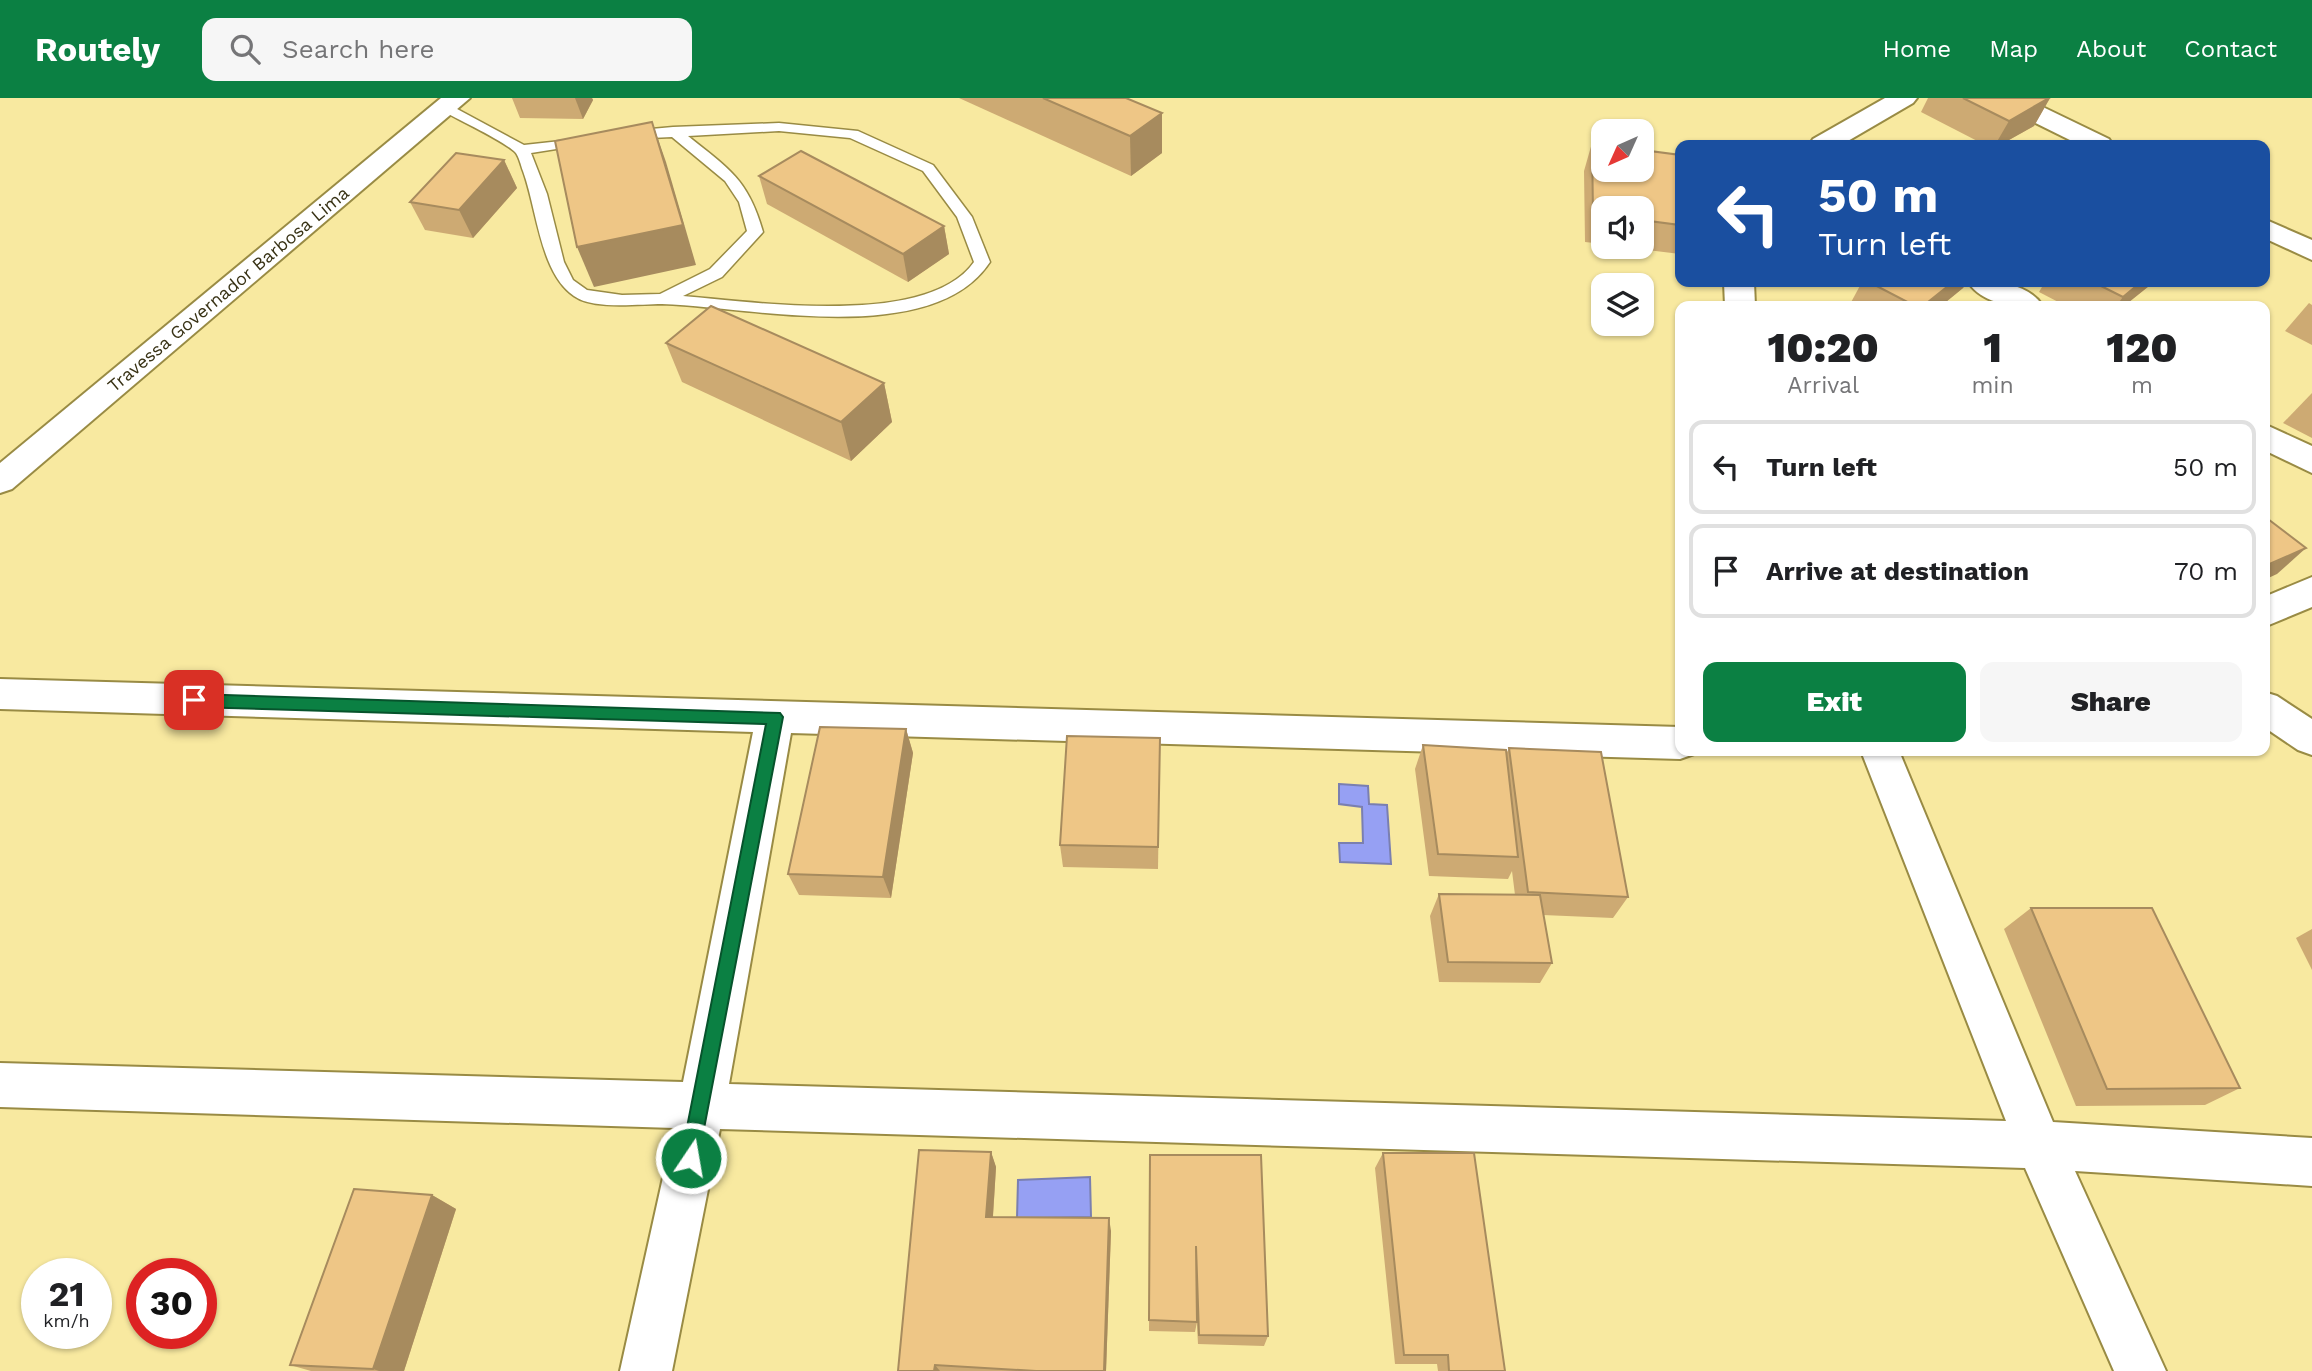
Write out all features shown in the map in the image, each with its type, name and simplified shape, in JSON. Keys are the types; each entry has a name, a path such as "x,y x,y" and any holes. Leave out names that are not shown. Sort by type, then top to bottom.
{"street":[{"path":"1831,140 1904,98"},
{"path":"2004,98 2090,140"},
{"name":"Travessa Governador Barbosa Lima","path":"0,481 451,102"},
{"path":"2270,230 2312,251"},
{"path":"1992,287 2019,301"},
{"path":"2270,438 2312,461"},
{"path":"2270,610 2312,591"},
{"path":"0,694 1675,743"},
{"path":"2270,711 2312,739"},
{"path":"646,1371 702,1104 775,717"},
{"path":"1882,756 2039,1144 2140,1371"},
{"path":"0,1085 2039,1144 2312,1162"}],"lane":[{"path":"451,102 522,150 539,194 556,262 567,283 582,295 622,300 663,299 765,308 848,311 908,304 941,296 968,280 982,262 964,217 928,168 853,134 815,129 673,131 522,150"},
{"path":"663,299 716,273 755,232 747,202 730,178 673,131"}],"water":[{"path":"1339,784 1368,786 1369,804 1387,805 1391,864 1340,862 1339,843 1363,843 1362,807 1339,804"},
{"path":"1090,1177 1091,1217 1017,1218 1018,1180"}],"building":[{"path":"1043,98 1126,98 1162,113 1130,136"},
{"path":"1963,98 2049,98 2009,121"},
{"path":"652,122 683,225 577,247 555,141"},
{"path":"801,151 944,226 903,254 759,176"},
{"path":"1654,152 1675,154 1675,224 1654,222 1654,196 1593,196 1593,182 1654,182"},
{"path":"456,153 504,160 459,210 410,202"},
{"path":"1879,287 1947,287 1929,301 1905,301"},
{"path":"2103,287 2135,287 2123,297"},
{"path":"711,306 884,383 841,422 666,343"},
{"path":"2270,521 2306,548 2270,564"},
{"path":"820,727 906,729 883,877 788,874"},
{"path":"1067,736 1160,738 1158,847 1060,845"},
{"path":"1423,745 1506,750 1518,857 1438,854"},
{"path":"1509,748 1601,752 1628,897 1528,892"},
{"path":"1439,894 1540,895 1552,963 1448,962"},
{"path":"2031,908 2152,908 2240,1088 2107,1089"},
{"path":"919,1150 991,1152 986,1217 1109,1218 1104,1371 1036,1371 935,1365 934,1371 898,1371"},
{"path":"1383,1153 1474,1153 1505,1371 1449,1371 1448,1355 1404,1355"},
{"path":"1150,1155 1261,1155 1268,1336 1199,1335 1196,1246 1197,1322 1149,1320"},
{"path":"354,1189 432,1195 373,1369 290,1365"}],"route":[{"path":"194,700 775,717 691,1158"}]}
